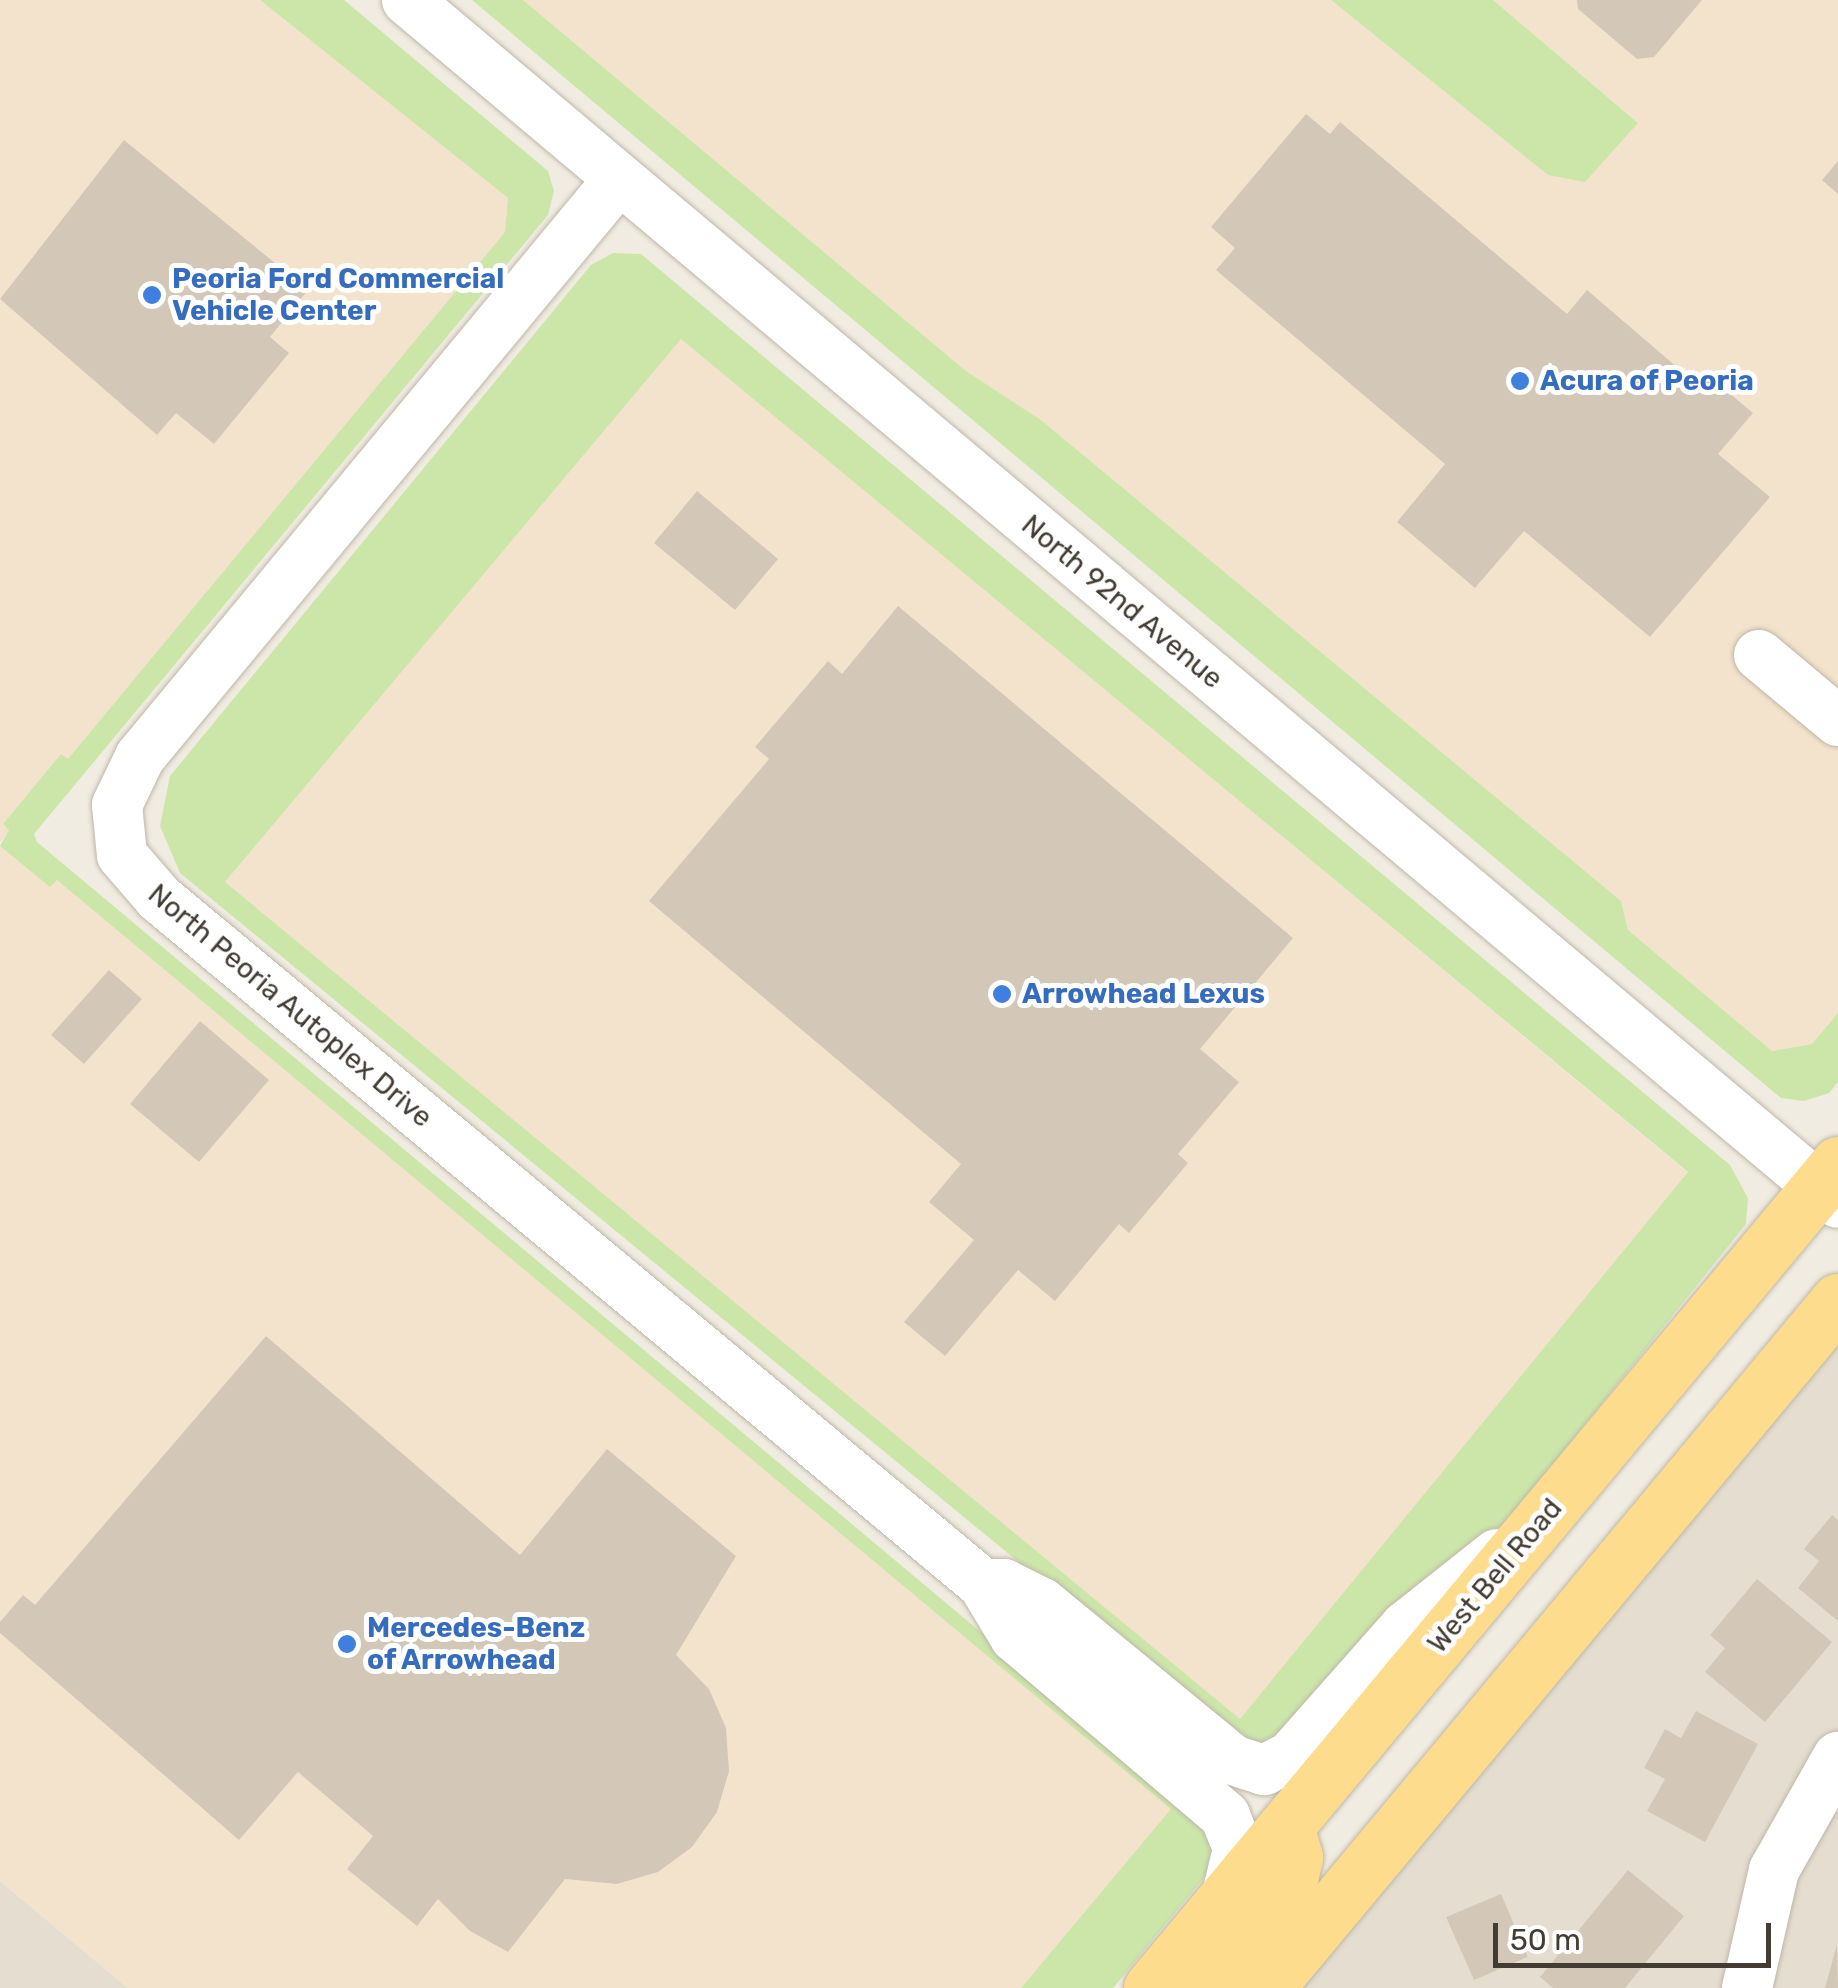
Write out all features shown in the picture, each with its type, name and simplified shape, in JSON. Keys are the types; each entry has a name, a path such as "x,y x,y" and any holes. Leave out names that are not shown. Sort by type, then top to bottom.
{"main road":[{"name":"West Bell Road","path":"1152,1988 1531,1532 1832,1185"},
{"path":"1266,1988 1838,1301"},
{"path":"1210,1988 1286,1892 1295,1857 1286,1826"}],"street":[{"name":"North 92nd Avenue","path":"407,0 1832,1185"},
{"name":"North Peoria Autoplex Drive","path":"620,179 140,756 117,805 122,855 159,898 983,1584 1015,1637 1225,1816 1238,1849 1226,1899"},
{"path":"1758,655 1838,721"},
{"path":"1233,1760 1264,1770 1290,1757 1406,1626 1531,1532"},
{"name":"North Peoria Autoplex Drive","path":"983,1584 1004,1584 1042,1602 1233,1760 1286,1826"},
{"path":"1747,1988 1774,1870 1838,1757"}],"shaded area":[{"path":"0,0 260,0 508,198 505,232 68,760 61,755 3,824 10,830 0,842"},
{"path":"523,0 1331,0 1548,175 1637,122 1493,0 1838,0 1838,1013 1812,1044 1772,1051 1628,930 1621,901 1041,420 966,371"},
{"path":"681,338 1688,1173 1240,1720 225,882"},
{"path":"0,846 49,886 56,879 1172,1809 1021,1988 128,1988 0,1881"},
{"path":"1838,1343 1838,1988 1293,1988"},
{"path":"0,1881 128,1988 0,1988"}],"green space":[{"path":"260,0 344,0 548,171 554,191 548,215 34,834 37,842 1209,1823 1217,1862 1113,1988 1021,1988 1171,1809 57,880 50,887 0,846 9,830 3,824 61,754 68,759 505,232 508,198"},
{"path":"472,0 523,0 966,371 1041,420 1621,901 1628,930 1772,1051 1812,1044 1838,1013 1838,1082 1829,1093 1804,1101 1781,1098"},
{"path":"1331,0 1493,0 1638,123 1585,182 1548,175"},
{"path":"613,253 641,254 1730,1165 1748,1198 1746,1224 1505,1524 1282,1748 1239,1743 180,873 160,826 170,776 591,265","holes":["681,339 1688,1172 1240,1719 225,882"]}],"building":[{"path":"1577,0 1702,0 1654,57 1637,59 1578,9"},
{"name":"Acura of Peoria","path":"1306,114 1330,134 1340,122 1567,314 1587,290 1699,386 1708,375 1753,413 1718,454 1770,497 1650,637 1524,531 1475,588 1397,522 1445,464 1216,270 1235,248 1211,227"},
{"name":"Peoria Ford Commercial Vehicle Center","path":"124,140 308,290 270,337 289,353 214,444 176,413 157,435 0,299"},
{"path":"1838,161 1838,194 1822,180"},
{"path":"697,491 778,559 735,610 654,543"},
{"name":"Arrowhead Lexus","path":"898,606 1293,938 1200,1049 1239,1082 1178,1154 1188,1163 1129,1233 1119,1224 1055,1301 1018,1270 945,1356 904,1322 974,1240 929,1202 961,1164 649,901 769,759 755,747 828,661 842,674"},
{"path":"109,970 142,999 84,1064 51,1035"},
{"path":"200,1021 269,1080 199,1162 130,1104"},
{"name":"Mercedes-Benz of Arrowhead","path":"266,1336 520,1555 607,1449 736,1556 676,1655 709,1689 726,1728 729,1771 717,1812 692,1847 658,1872 617,1884 565,1879 508,1952 470,1931 438,1899 417,1926 347,1869 373,1836 298,1772 239,1840 0,1633 0,1622 23,1595 35,1605"},
{"path":"1832,1515 1838,1520 1838,1621 1798,1588 1819,1561 1804,1549"},
{"path":"1757,1579 1832,1642 1765,1722 1705,1672 1725,1648 1710,1635"},
{"path":"1696,1711 1758,1744 1705,1842 1647,1811 1665,1779 1644,1768 1665,1729 1681,1738"},
{"path":"1628,1870 1684,1916 1625,1988 1553,1988 1540,1977"},
{"path":"1501,1894 1528,1957 1474,1980 1446,1917"},
{"path":"1837,1944 1838,1988 1825,1988"}],"place":[{"name":"Peoria Ford Commercial Vehicle Center","path":"152,295"},
{"name":"Acura of Peoria","path":"1520,381"},
{"name":"Arrowhead Lexus","path":"1002,994"},
{"name":"Mercedes-Benz of Arrowhead","path":"347,1644"}]}
